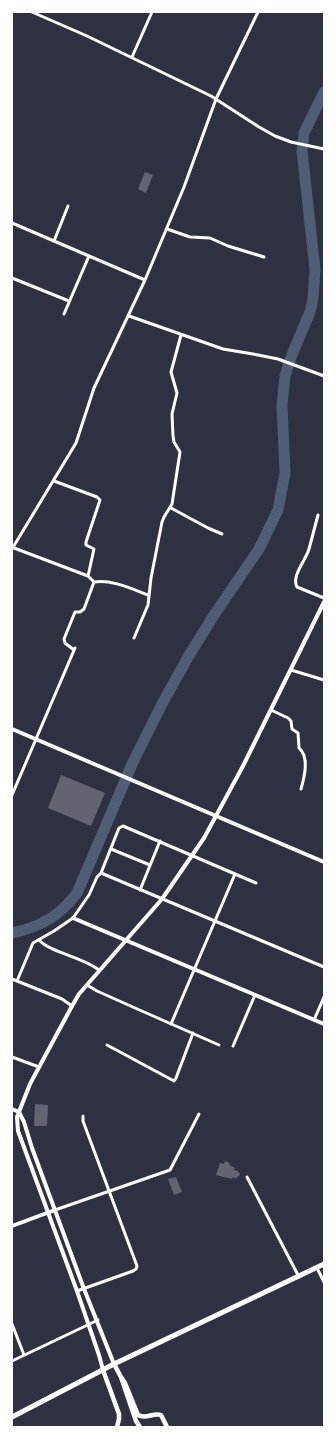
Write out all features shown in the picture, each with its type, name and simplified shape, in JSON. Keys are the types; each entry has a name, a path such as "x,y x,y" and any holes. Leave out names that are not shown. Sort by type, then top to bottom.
{"main road":[{"path":"12,1417 114,1364 324,1264"},
{"path":"114,1364 121,1377 136,1421 140,1427"},
{"path":"103,1370 119,1414 117,1427"},
{"path":"121,1377 125,1382 138,1415 142,1417 155,1413 162,1415 167,1427"}],"street":[{"path":"32,12 58,22 216,100 264,130 285,140 296,144 324,149"},
{"path":"132,58 152,12"},
{"path":"94,582 88,576 13,549 76,443 94,388 129,316 167,230 216,100 258,12"},
{"path":"54,241 68,206"},
{"path":"12,223 145,280"},
{"path":"167,230 190,237 210,238 228,246 264,257"},
{"path":"64,314 89,256"},
{"path":"12,278 69,301"},
{"path":"129,316 223,349 281,360 324,376"},
{"path":"134,638 146,611 162,522 165,515 171,508 174,498 180,452 174,442 173,436 172,414 177,393 171,372 181,335"},
{"path":"54,481 97,497 100,500 86,542 86,545 94,549 88,576"},
{"path":"171,508 222,534"},
{"path":"318,515 309,549 298,571 295,584 296,587 324,598"},
{"path":"94,582 110,582 148,595"},
{"path":"12,795 75,649 65,643 64,639 75,612 80,612 84,609 94,582"},
{"path":"103,1370 77,1291 18,1130 17,1121 19,1112 39,1067 79,994 162,899 194,855 243,766 324,602"},
{"path":"291,670 324,680"},
{"path":"271,710 288,718 292,729 298,733 299,748 304,756 305,771 301,789"},
{"path":"12,729 324,862"},
{"path":"17,981 33,943 73,918 89,895 97,877 101,873 119,828 123,826 194,855 256,883"},
{"path":"140,890 160,841"},
{"path":"110,849 150,865"},
{"path":"101,873 324,967"},
{"path":"171,1024 234,874"},
{"path":"73,918 324,1024"},
{"path":"39,940 46,945 90,964 100,970"},
{"path":"12,979 62,999 72,1006"},
{"path":"87,985 128,1006 219,1044"},
{"path":"233,1046 255,995"},
{"path":"314,1020 324,997"},
{"path":"106,1045 174,1081 193,1033"},
{"path":"12,1057 39,1067"},
{"path":"12,1109 19,1112 24,1122 32,1148 84,1289 98,1320 114,1364"},
{"path":"12,1226 109,1190 170,1170 199,1114"},
{"path":"77,1291 136,1269 137,1266 83,1121 83,1116"},
{"path":"247,1177 299,1276"},
{"path":"317,1268 324,1282"},
{"path":"12,1361 98,1320"},
{"path":"12,1324 24,1356"}],"building":[{"path":"145,172 153,175 146,193 138,189"},
{"path":"61,775 105,793 91,826 48,808"},
{"path":"35,1104 48,1105 47,1126 34,1126"},
{"path":"225,1161 230,1163 229,1165 235,1168 234,1170 238,1171 240,1175 235,1179 234,1177 231,1179 216,1175 220,1163 224,1164"},
{"path":"176,1177 182,1192 174,1195 168,1179"}],"waterway":[{"path":"12,933 22,931 49,919 64,908 77,893 133,762 162,704 188,657 214,615 259,549 278,510 285,473 282,405 285,376 291,357 310,312 313,299 315,269 302,151 304,133 324,92"}]}
